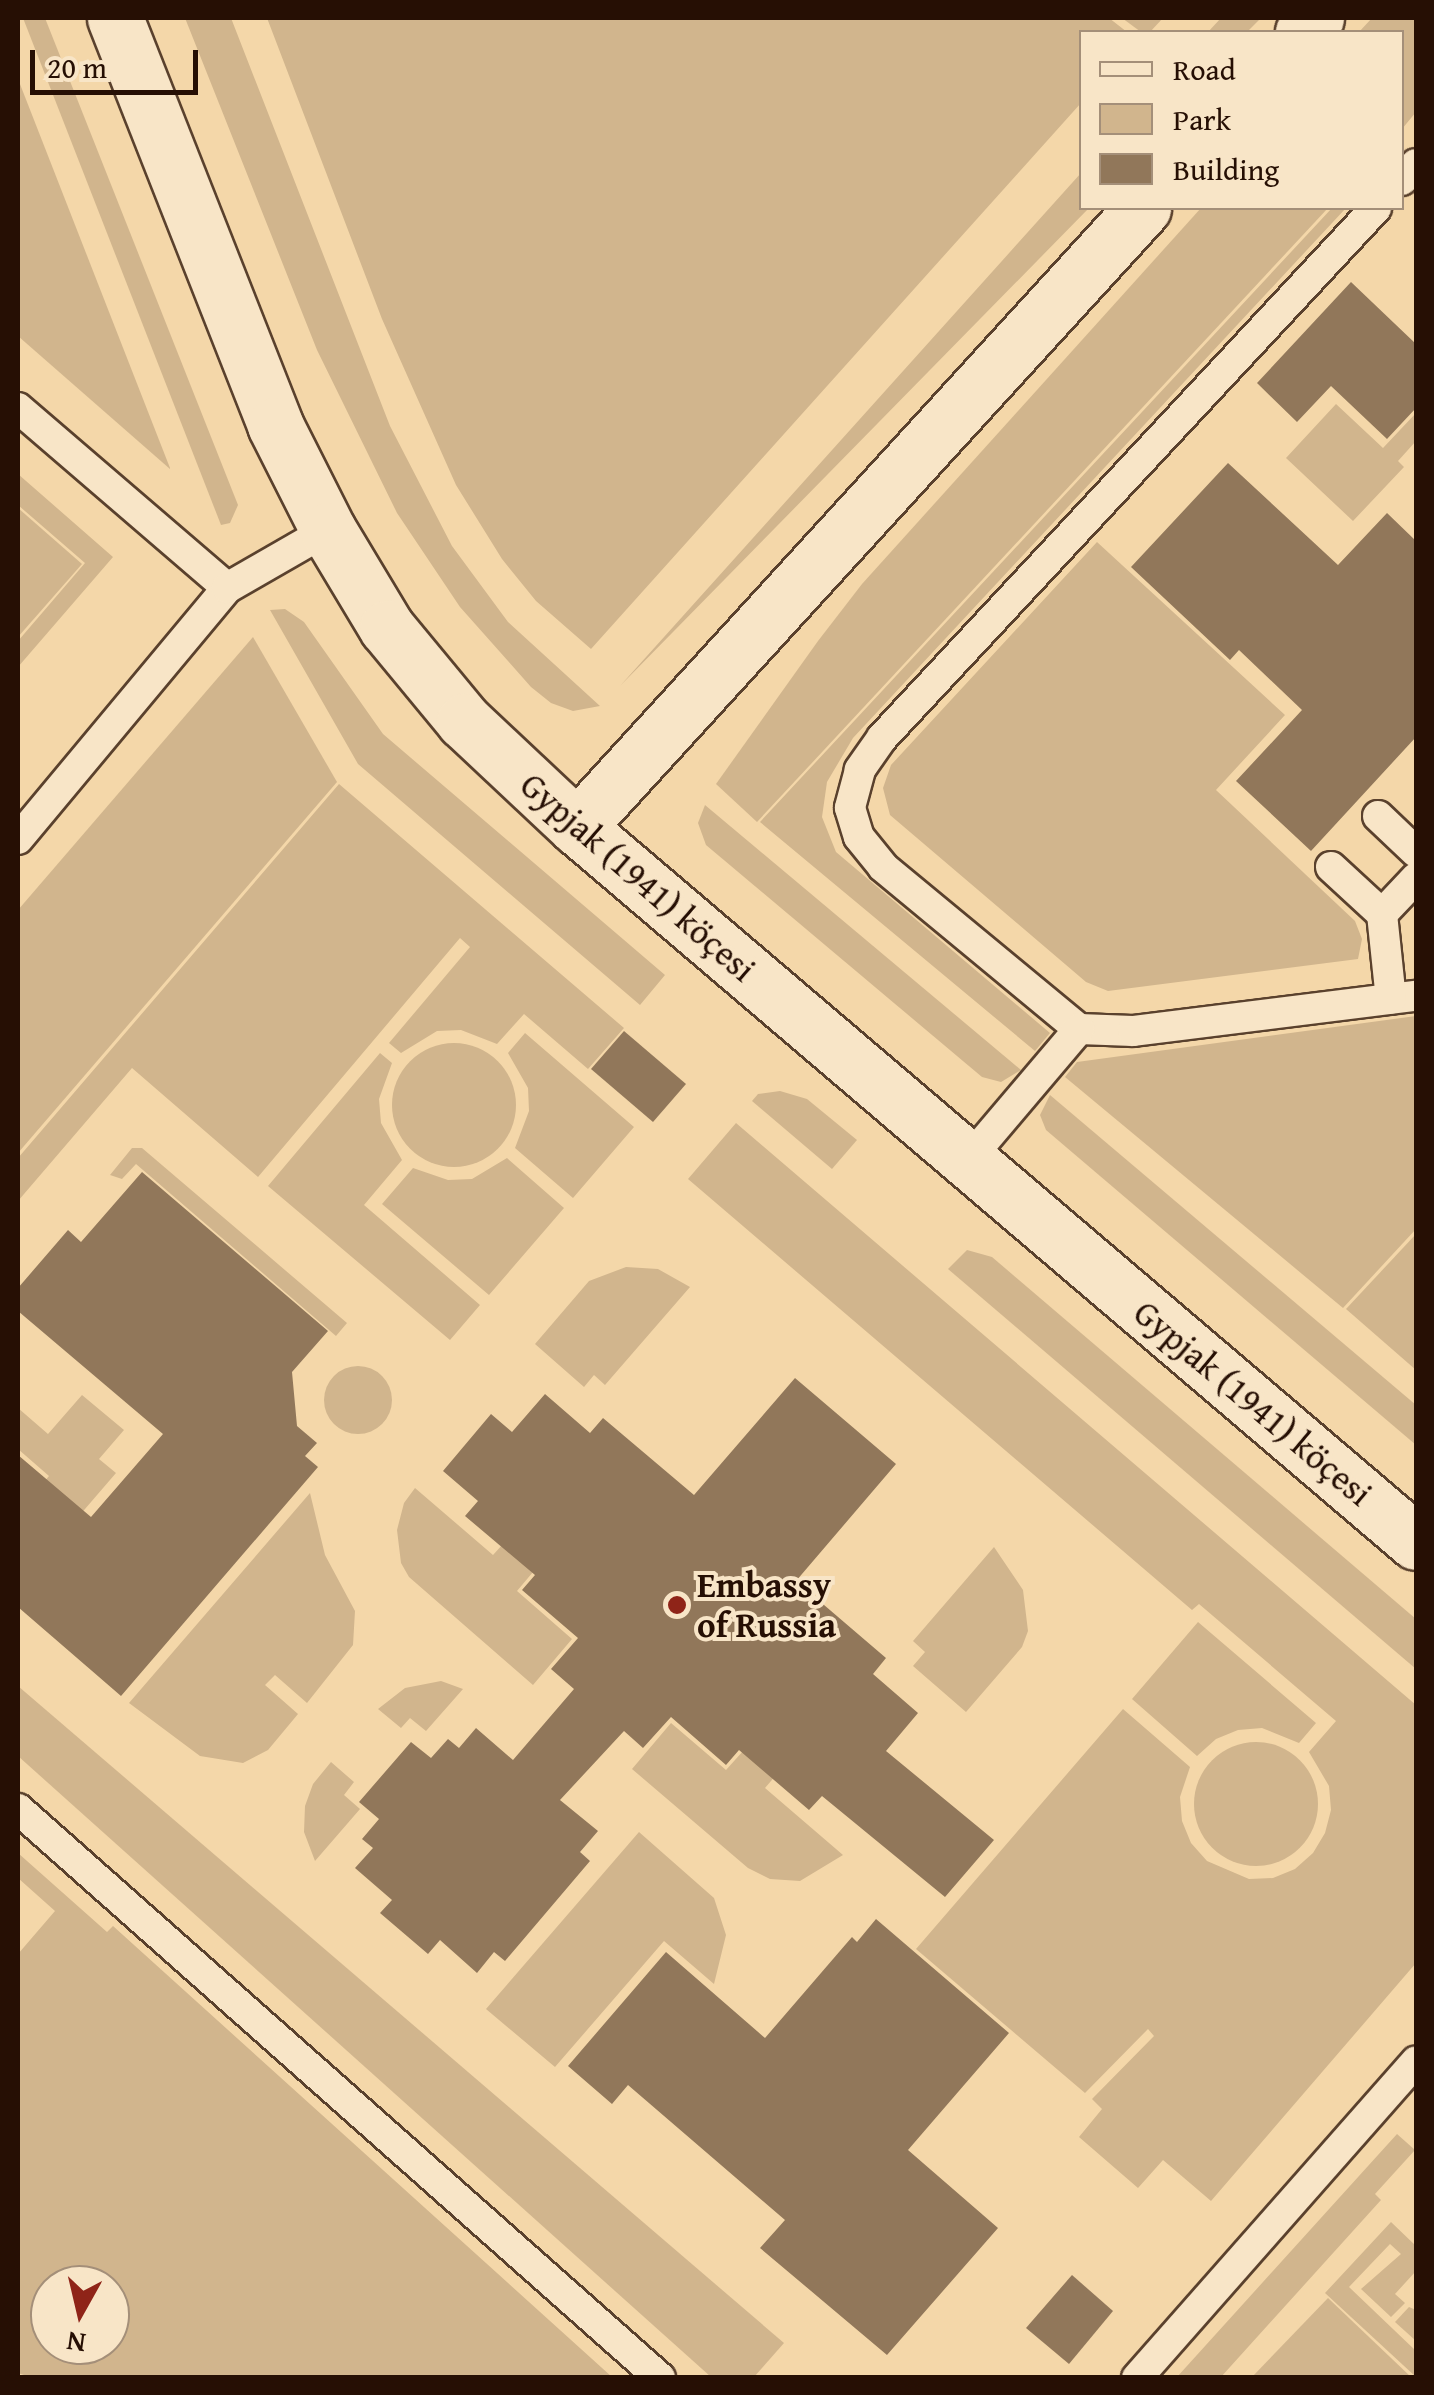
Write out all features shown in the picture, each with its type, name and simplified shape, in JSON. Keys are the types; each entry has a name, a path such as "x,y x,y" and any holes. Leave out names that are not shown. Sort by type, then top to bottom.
{"street":[{"name":"Gypjak (1941) köçesi","path":"115,18 275,425 328,530 386,628 464,720 577,827 1416,1542"},
{"path":"577,827 1141,210"}],"lane":[{"path":"1330,867 1382,914 1404,997 1133,1031 1079,1029 883,866 859,837 850,808 860,770 882,738 1374,210"},
{"path":"18,408 227,588"},
{"path":"18,839 227,588 328,530"},
{"path":"1378,816 1416,852"},
{"path":"1382,914 1416,878"},
{"path":"968,1160 1079,1029"},
{"path":"18,1809 660,2378"},
{"path":"1137,2378 1416,2062"}],"green space":[{"path":"23,18 45,18 238,505 230,523 221,525"},
{"path":"185,18 231,18 390,426 452,546 508,622 600,706 573,711 551,703 531,687 460,607 397,513 317,350"},
{"path":"267,18 1109,18 1124,30 1079,30 1079,105 591,649 536,601 502,559 456,485 382,319"},
{"path":"1122,18 1163,18 1152,30 1138,30"},
{"path":"1221,18 1261,18 1249,30 1210,30"},
{"path":"1372,18 1416,18 1416,112 1404,127 1404,30 1361,30"},
{"path":"18,79 170,468 170,469 18,336"},
{"path":"1079,175 1079,210 1087,210 620,686"},
{"path":"1199,210 1326,210 757,822 716,784 862,584"},
{"path":"1330,210 1344,210 853,738 827,782 822,817 836,852 1050,1033 1035,1051 760,822"},
{"path":"1336,404 1383,448 1416,413 1416,441 1398,461 1404,467 1353,521 1286,458"},
{"path":"18,474 113,557 18,667 18,641 85,563 18,505"},
{"path":"18,508 82,564 18,637"},
{"path":"1097,542 1285,715 1216,790 1355,921 1362,939 1358,959 1108,991 1086,982 890,815 883,788 891,765"},
{"path":"285,609 304,622 383,734 665,975 640,1005 358,764 270,610"},
{"path":"253,637 337,782 18,1153 18,910"},
{"path":"339,784 624,1028 588,1069 524,1014 497,1044 461,1030 437,1031 401,1053 389,1043 470,947 460,938 258,1177 132,1068 18,1201 18,1158"},
{"path":"705,805 1021,1070 1001,1082 982,1077 706,845 698,823"},
{"path":"1416,1016 1416,1229 1343,1308 1065,1077 1077,1062"},
{"path":"525,1033 634,1127 573,1198 515,1148 529,1111 528,1088 508,1053"},
{"path":"454,1043 478,1048 498,1061 511,1081 516,1105 511,1129 498,1149 478,1162 454,1167 430,1162 410,1149 397,1129 392,1105 397,1081 410,1061 430,1048"},
{"path":"380,1053 392,1063 379,1099 381,1123 402,1160 364,1205 480,1305 450,1340 268,1186"},
{"path":"780,1091 807,1099 857,1140 832,1169 752,1101 758,1094"},
{"path":"1050,1095 1416,1405 1416,1445 1046,1130 1040,1115"},
{"path":"736,1123 1416,1705 1416,1963 1211,2201 1163,2160 1138,2188 1079,2137 1102,2109 1092,2099 1154,2036 1148,2029 1085,2093 916,1949 1123,1709 1190,1767 1180,1797 1182,1821 1191,1843 1207,1861 1249,1879 1273,1878 1295,1869 1313,1853 1325,1833 1331,1810 1329,1786 1309,1752 1336,1721 1199,1604 1192,1610 688,1179"},
{"path":"132,1148 142,1148 347,1323 336,1336 136,1164 122,1179 110,1175"},
{"path":"507,1158 564,1208 489,1295 382,1204 413,1168 448,1180 472,1179"},
{"path":"1416,1234 1416,1370 1346,1309"},
{"path":"967,1250 992,1257 1416,1619 1416,1669 948,1269"},
{"path":"626,1267 658,1269 690,1287 605,1385 594,1375 584,1387 535,1344 589,1281"},
{"path":"358,1366 382,1376 392,1400 382,1424 358,1434 334,1424 324,1400 334,1376"},
{"path":"82,1395 124,1430 99,1459 116,1473 29,1574 21,1568 18,1571 18,1513 49,1476 18,1449 18,1408 48,1434"},
{"path":"415,1488 493,1555 530,1514 560,1540 517,1591 572,1639 533,1685 409,1577 401,1563 397,1530 404,1503"},
{"path":"310,1493 325,1555 355,1611 353,1645 307,1703 275,1675 265,1685 298,1714 268,1750 243,1763 200,1756 129,1703"},
{"path":"994,1547 1023,1590 1028,1631 1022,1647 966,1712 913,1666 925,1652 913,1641"},
{"path":"1198,1622 1316,1723 1299,1743 1262,1728 1238,1730 1216,1739 1197,1756 1132,1699"},
{"path":"441,1681 463,1689 426,1731 410,1718 401,1728 378,1709 405,1688"},
{"path":"18,1686 784,2343 754,2377 711,2377 18,1756"},
{"path":"771,1720 801,1746 765,1788 843,1855 800,1881 770,1879 748,1868 632,1769 671,1723 726,1770"},
{"path":"1256,1742 1280,1747 1299,1761 1313,1780 1318,1804 1313,1828 1299,1847 1280,1861 1256,1866 1232,1861 1213,1847 1199,1828 1194,1804 1199,1780 1213,1761 1232,1747"},
{"path":"331,1762 354,1782 344,1795 360,1809 315,1861 304,1832 305,1806 313,1784"},
{"path":"639,1832 714,1898 726,1935 714,1984 664,1941 555,2067 486,2009"},
{"path":"18,1853 107,1932 113,1926 612,2377 33,2378 18,2373 18,1954 55,1911 18,1878"},
{"path":"1397,2134 1415,2150 1375,2194 1381,2200 1221,2377 1177,2377"},
{"path":"1391,2222 1416,2246 1416,2271 1395,2294 1405,2303 1391,2317 1361,2289 1401,2254 1390,2244 1349,2287 1416,2351 1416,2377 1325,2293"},
{"path":"1328,2298 1411,2377 1252,2377"},
{"path":"1409,2307 1416,2310 1416,2341 1395,2322"}],"building":[{"path":"1351,282 1416,344 1416,408 1387,439 1331,386 1297,422 1257,383"},
{"path":"1228,463 1338,565 1387,513 1416,541 1416,737 1311,851 1236,781 1302,710 1239,650 1230,660 1131,567"},
{"path":"624,1031 686,1084 653,1122 591,1069"},
{"path":"142,1172 328,1331 292,1372 297,1426 317,1443 305,1456 318,1467 121,1696 18,1607 18,1455 91,1517 163,1434 18,1311 18,1288 68,1230 81,1242"},
{"name":"Embassy of Russia","path":"795,1378 896,1464 796,1581 886,1658 873,1674 918,1713 886,1751 994,1840 945,1897 822,1796 809,1810 739,1750 726,1765 671,1717 643,1748 624,1731 560,1800 598,1831 580,1852 590,1861 505,1961 494,1952 477,1973 440,1940 428,1954 380,1913 392,1900 355,1868 373,1848 362,1839 379,1819 359,1802 411,1742 431,1758 448,1739 459,1748 476,1728 513,1760 574,1689 551,1669 578,1638 522,1590 535,1575 465,1516 478,1501 443,1471 491,1414 512,1432 545,1394 590,1433 603,1418 694,1495"},
{"path":"876,1919 1009,2033 908,2150 998,2228 887,2355 760,2248 785,2220 628,2085 612,2104 568,2066 666,1952 765,2038 852,1937 857,1942"},
{"path":"1072,2275 1113,2311 1069,2364 1026,2328"}],"place":[{"name":"Embassy of Russia","path":"677,1605"}]}
